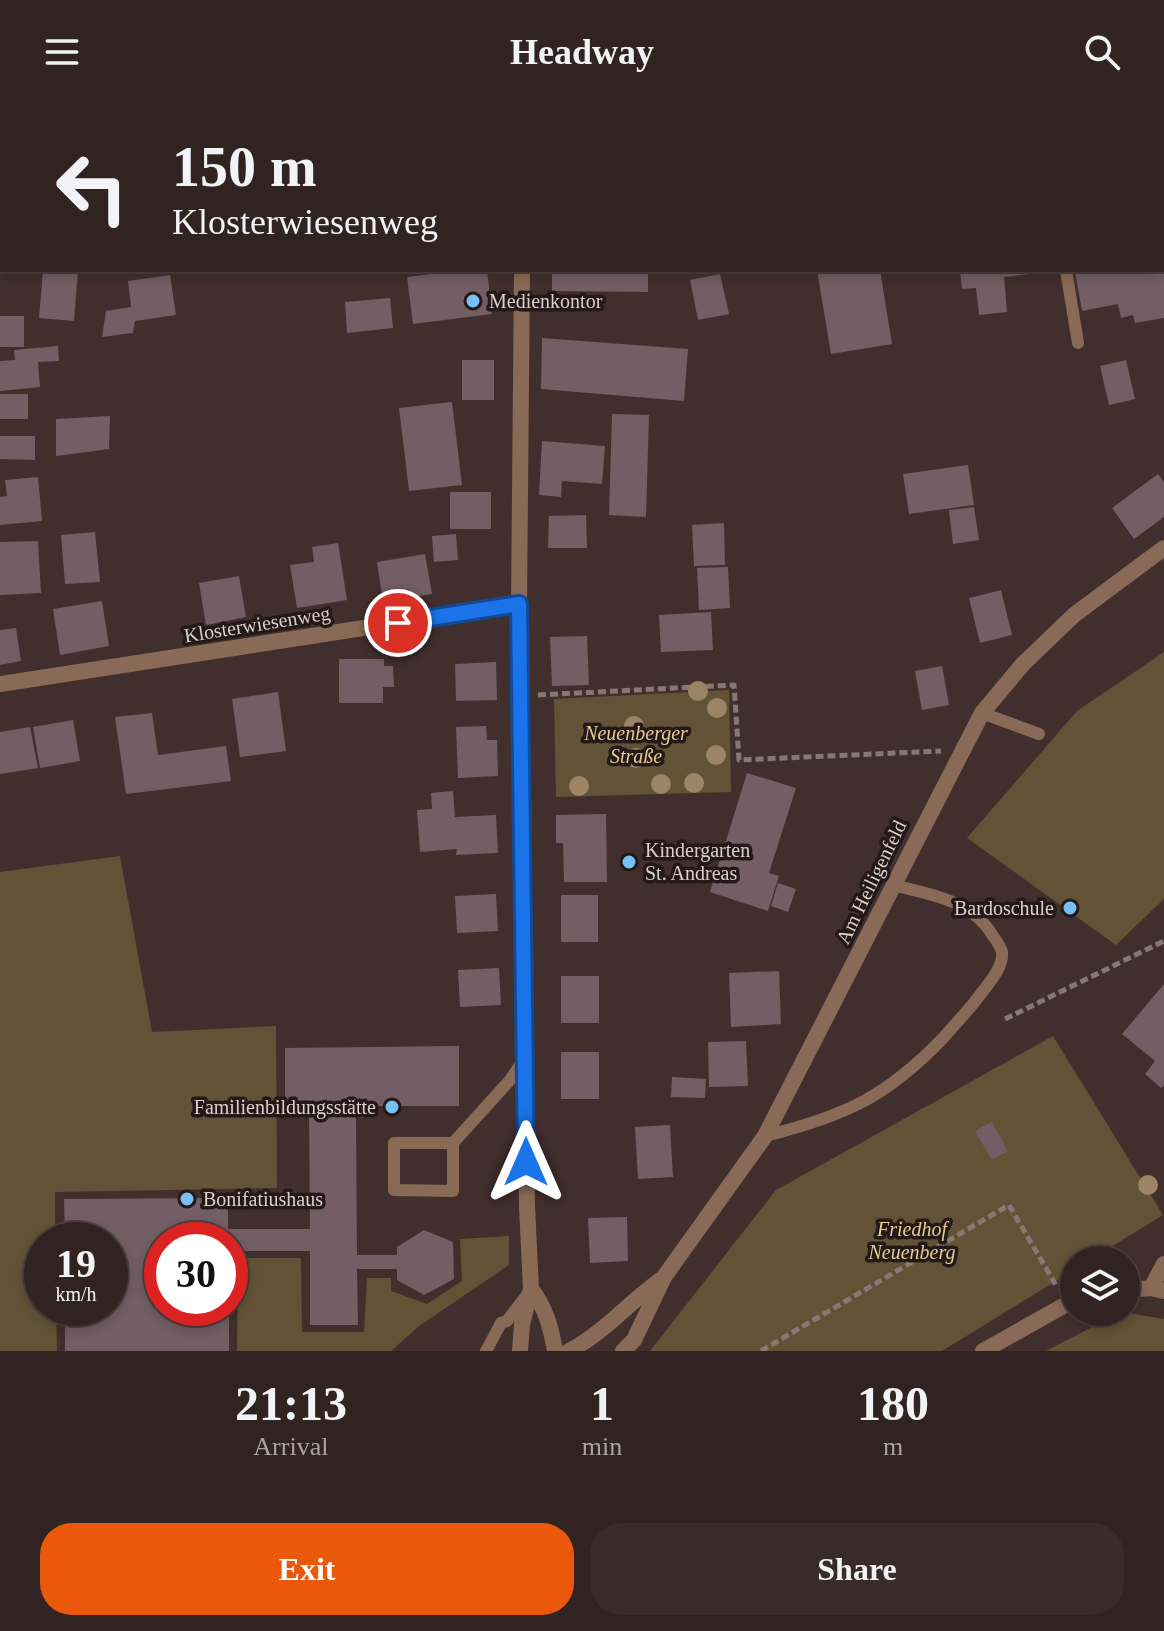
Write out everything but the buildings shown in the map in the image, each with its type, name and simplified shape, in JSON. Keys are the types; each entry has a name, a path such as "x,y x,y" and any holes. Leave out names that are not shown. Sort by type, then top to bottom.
{"street":[{"path":"520,1351 526,1303 531,1289 527,1207 519,604 522,272"},
{"name":"Am Heiligenfeld","path":"623,1351 634,1340 664,1277 765,1136 982,713 1023,664 1074,615 1164,548"},
{"name":"Klosterwiesenweg","path":"0,684 519,604"},
{"path":"1157,1290 1164,1264"},
{"name":"Am Heiligenfeld","path":"569,1351 604,1328 635,1297 664,1277"},
{"path":"531,1289 550,1323 555,1351"},
{"path":"983,1351 1060,1308"}],"lane":[{"path":"1066,272 1078,343"},
{"path":"982,713 1039,734"},
{"path":"765,1136 801,1127 849,1109 887,1089 916,1066 972,1007 1000,964 1002,952 995,938 965,908 941,897 892,885"},
{"path":"453,1143 394,1143 394,1190 453,1191 453,1143 510,1080 526,1056"},
{"path":"486,1351 501,1323 507,1321 531,1289"}],"path":[{"path":"521,696 734,685 739,760 946,752"},
{"path":"1005,1019 1164,941"},
{"path":"761,1351 1009,1205 1058,1287"}],"green space":[{"path":"1164,652 1164,899 1116,945 967,838 1077,711"},
{"name":"Neuenberger Straße","path":"729,690 731,792 556,797 554,699"},
{"path":"120,856 152,1032 276,1026 277,1188 55,1192 55,1222 24,1222 24,1326 56,1326 57,1351 0,1351 0,872"},
{"name":"Friedhof Neuenberg","path":"1053,1036 1163,1215 1113,1246 1060,1246 1060,1279 942,1351 650,1351 776,1190"},
{"path":"509,1236 509,1265 419,1326 391,1351 237,1351 237,1326 248,1326 248,1258 301,1258 302,1332 364,1332 367,1278 391,1278 391,1291 427,1304 462,1281 460,1239"},
{"path":"1140,1315 1164,1319 1164,1351 1046,1351 1094,1326 1140,1326"}],"place":[{"name":"Medienkontor","path":"473,301"},
{"name":"Kindergarten St. Andreas","path":"629,862"},
{"name":"Bardoschule","path":"1070,908"},
{"name":"Familienbildungsstätte","path":"392,1107"},
{"name":"Bonifatiushaus","path":"187,1199"}],"route":[{"path":"398,623 519,604 526,1162"}]}
